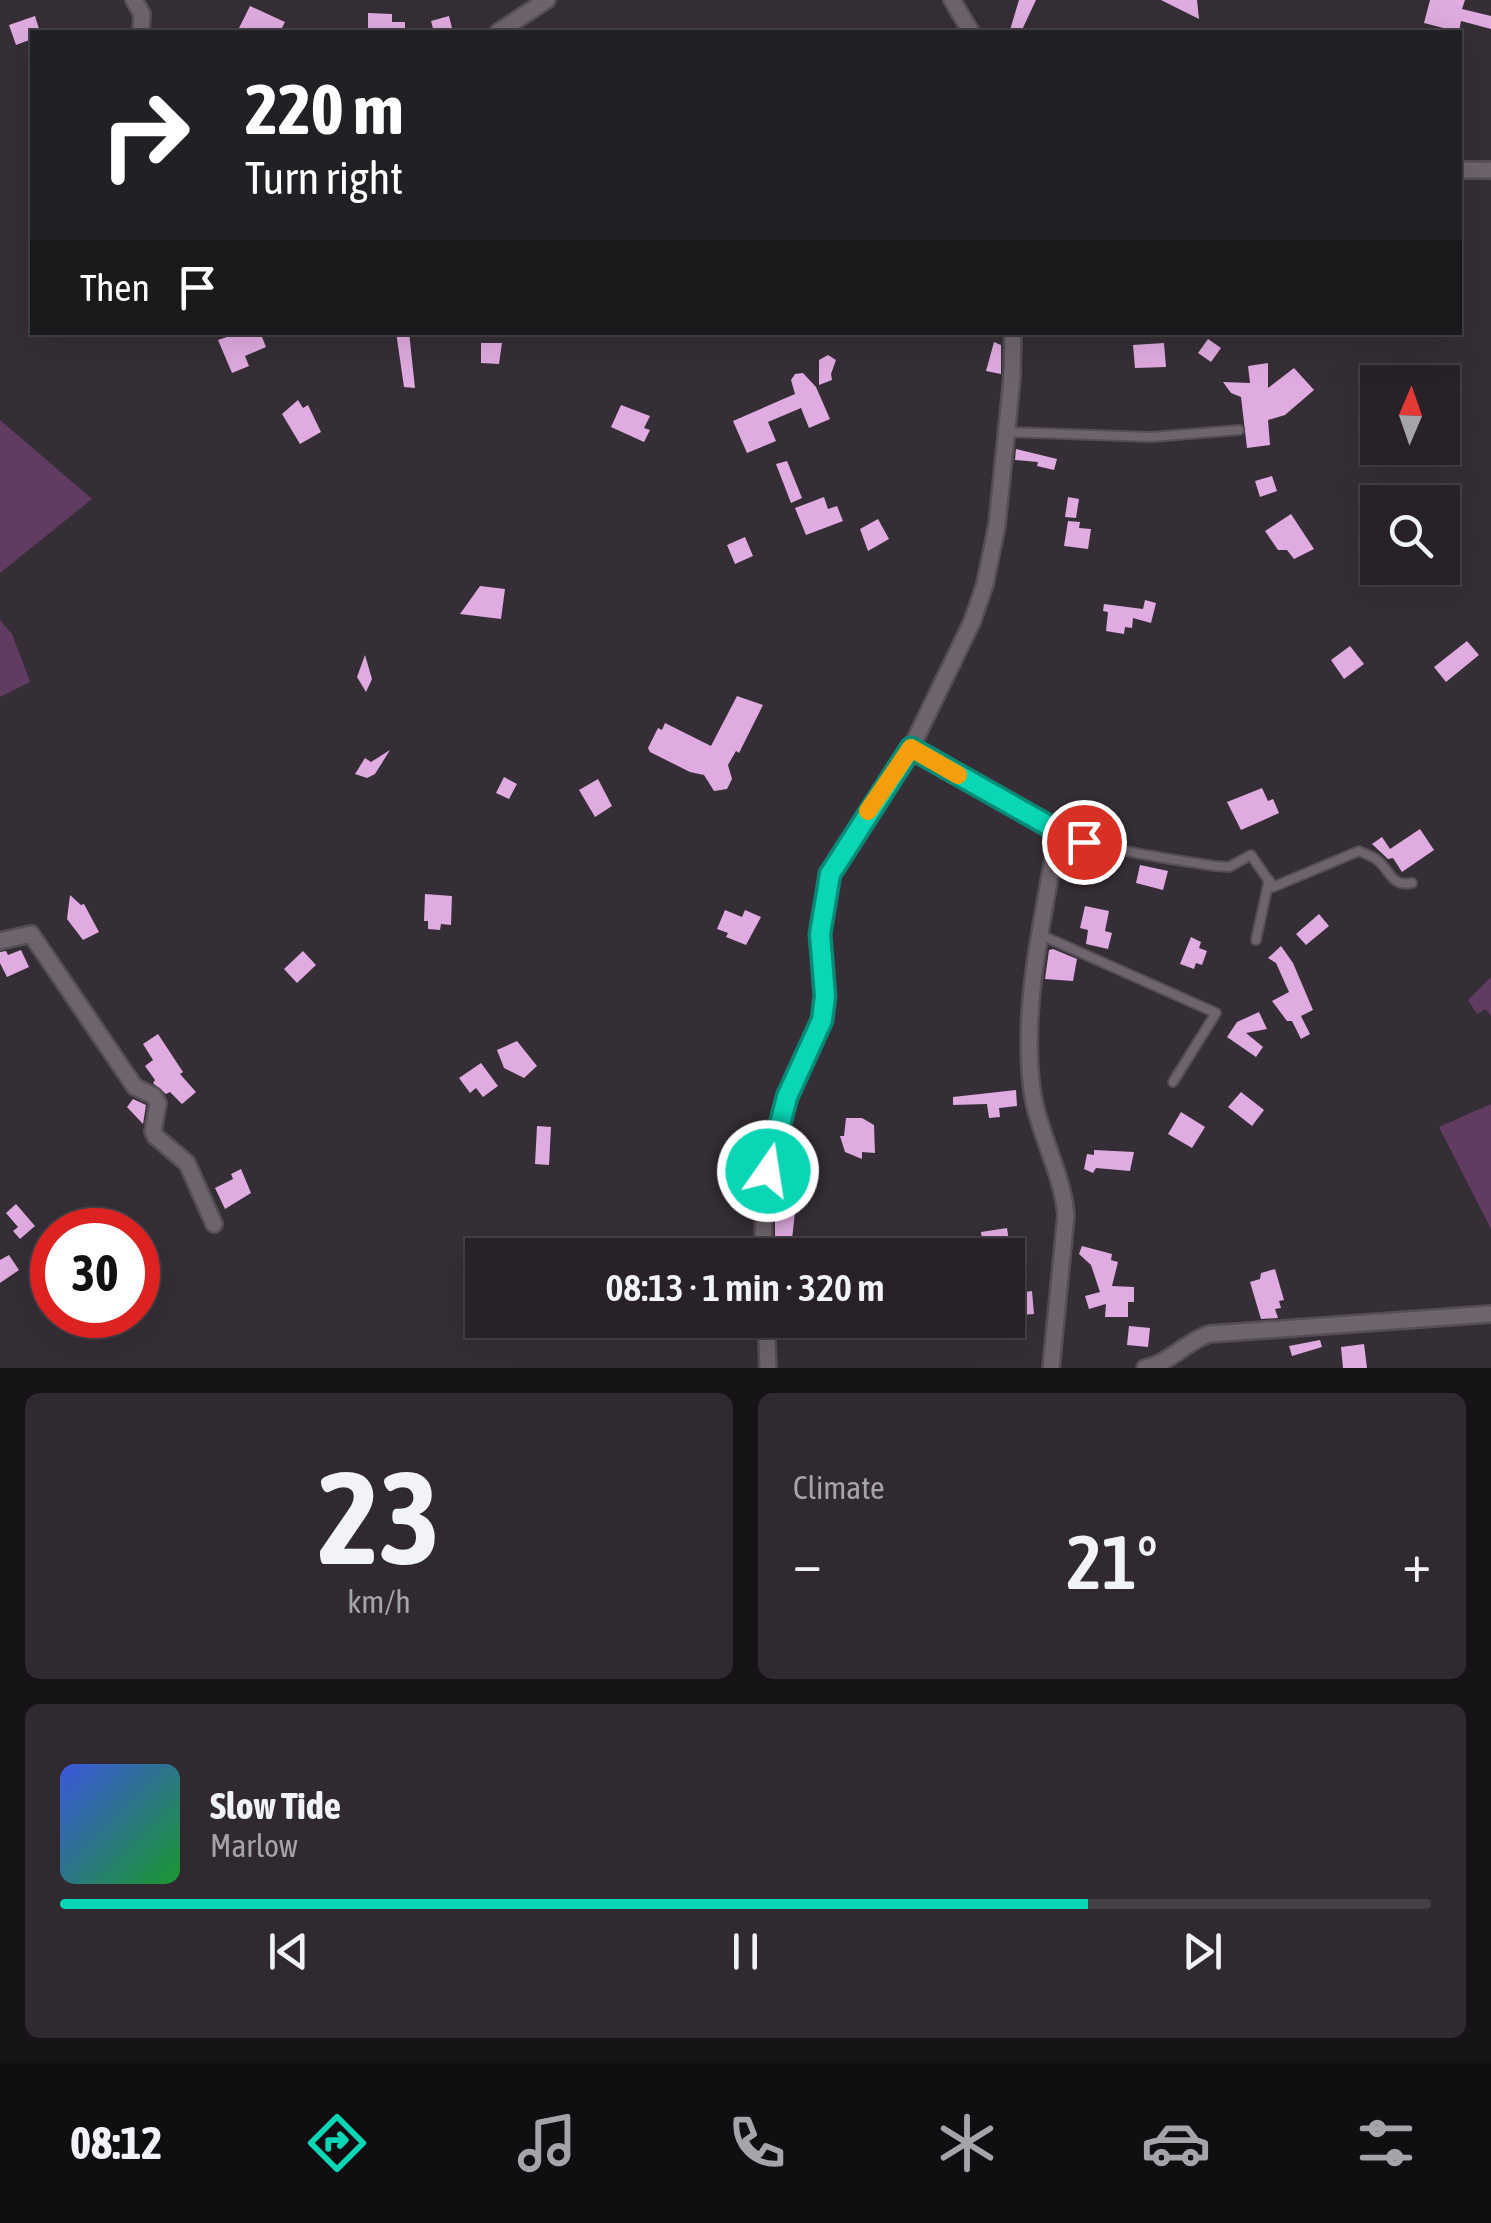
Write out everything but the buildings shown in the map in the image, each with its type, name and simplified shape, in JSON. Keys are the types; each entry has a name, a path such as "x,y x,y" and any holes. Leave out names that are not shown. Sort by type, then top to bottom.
{"street":[{"path":"134,0 142,14 142,30"},
{"path":"501,30 547,0"},
{"path":"952,0 970,30"},
{"path":"1462,170 1491,170"},
{"path":"763,1238 764,1195 773,1146 787,1097 822,1020 825,996 820,934 830,874 911,748 972,622 985,584 997,525 1013,335"},
{"path":"911,748 1058,831 1030,1018 1036,1115 1064,1194 1066,1215 1050,1368"},
{"path":"0,941 31,934 136,1087 154,1096 158,1103 155,1136 187,1163 214,1224"},
{"path":"1146,1368 1209,1334 1491,1314"},
{"path":"767,1338 768,1368"}],"lane":[{"path":"1007,432 1151,436 1239,430"},
{"path":"1058,831 1126,852 1216,866 1229,867 1251,855 1273,886 1359,852 1375,858 1394,881 1412,883"},
{"path":"1256,940 1269,880"},
{"path":"1041,935 1216,1013 1173,1082"}],"shaded area":[{"path":"0,420 92,499 0,573"},
{"path":"0,620 12,634 30,682 0,697"},
{"path":"1491,977 1491,1016 1486,1009 1477,1014 1468,1000"},
{"path":"1491,1104 1491,1229 1439,1127"}],"slow traffic":[{"path":"868,811 911,748 958,775"}],"route":[{"path":"768,1171 787,1097 822,1020 825,996 820,934 830,874 911,748 1084,842"}]}
